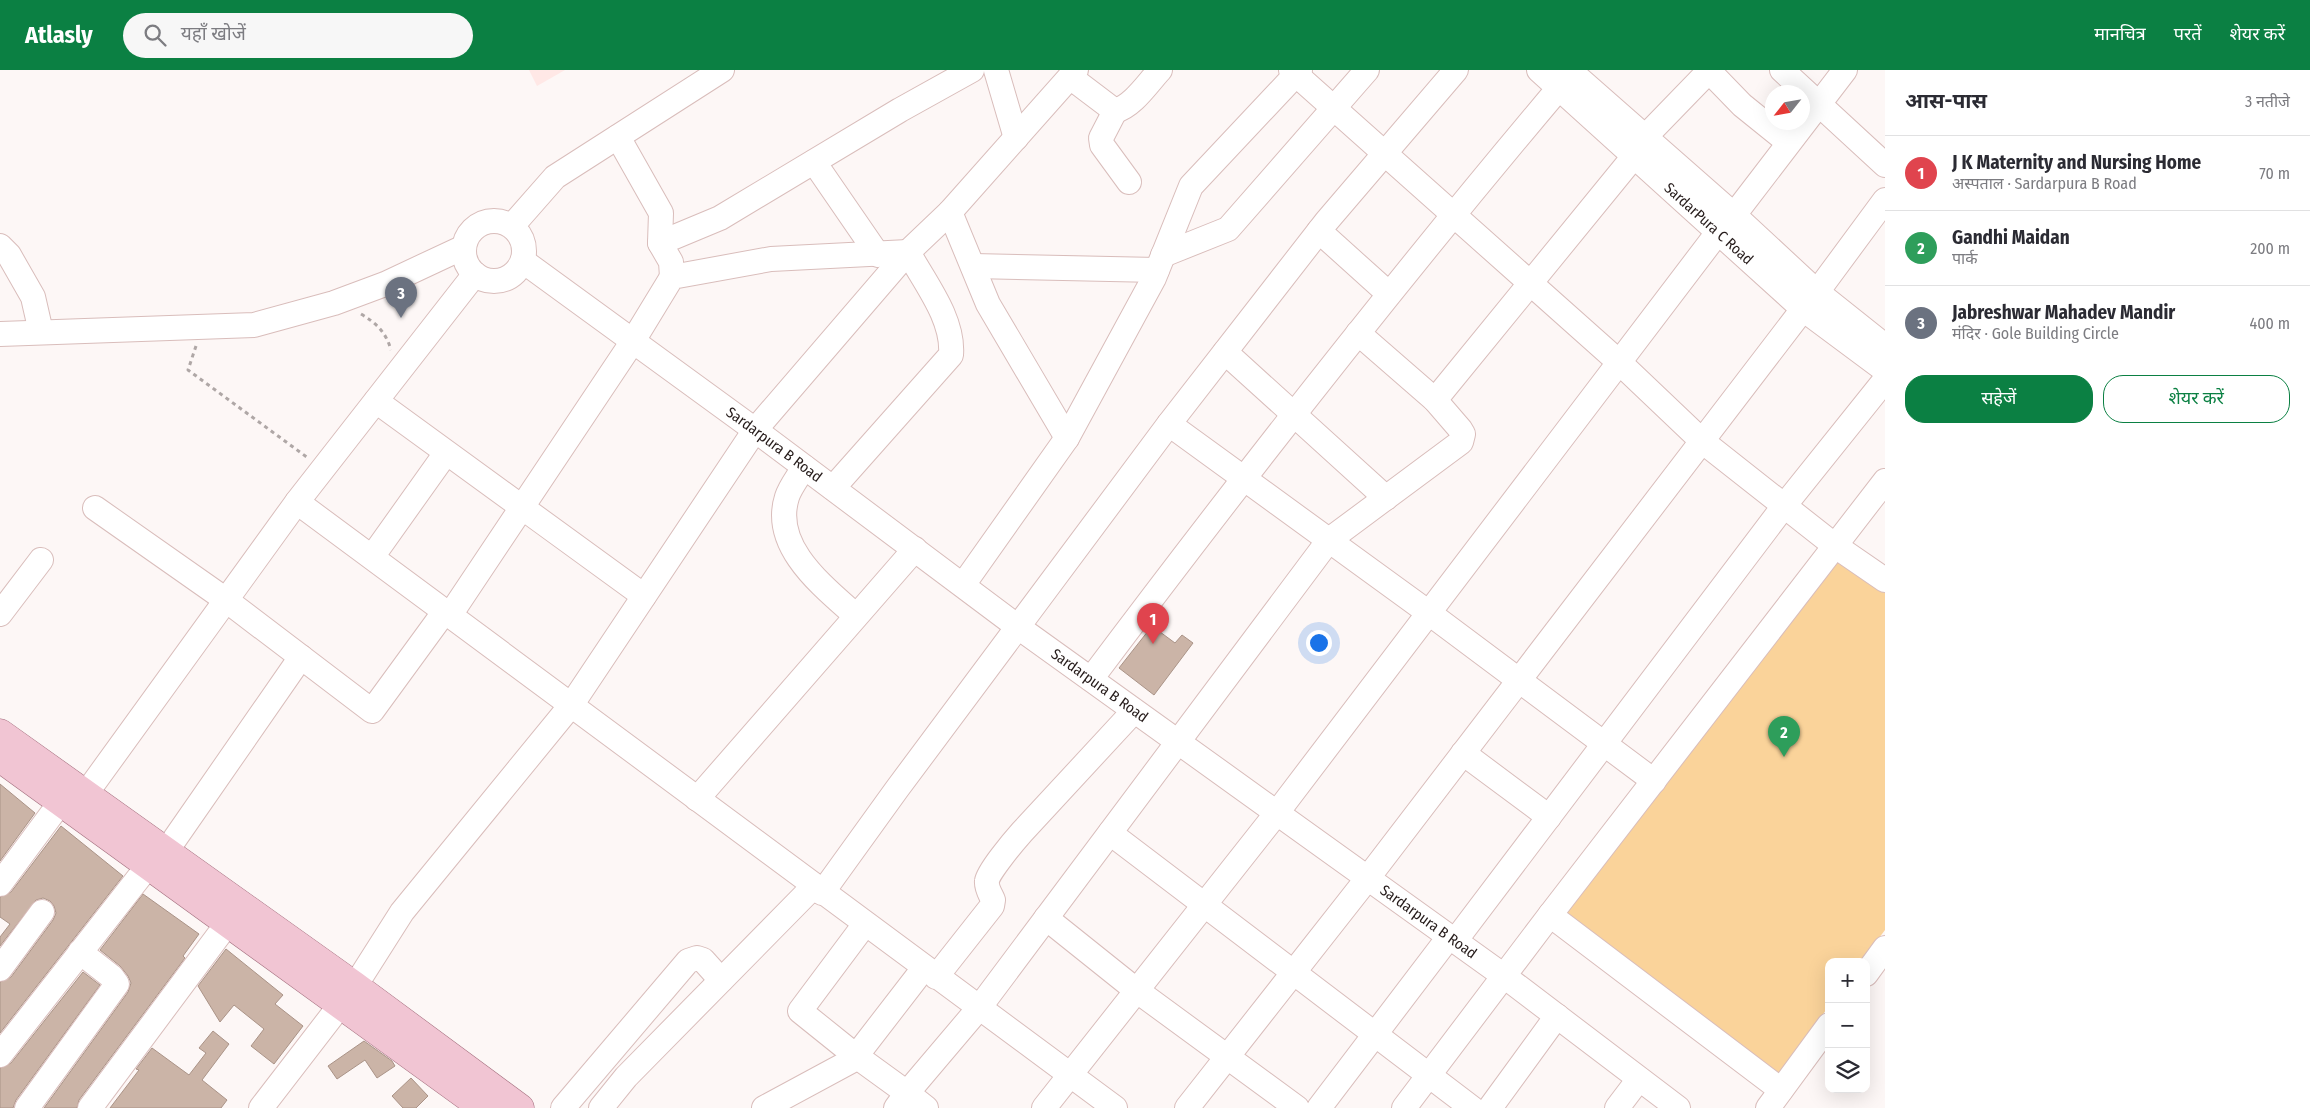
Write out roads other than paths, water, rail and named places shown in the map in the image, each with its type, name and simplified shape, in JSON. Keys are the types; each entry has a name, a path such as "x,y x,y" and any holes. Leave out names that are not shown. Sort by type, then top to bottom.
{"main road":[{"path":"0,733 73,799 156,859 348,995 520,1108"},
{"path":"0,758 73,799"},
{"path":"156,859 227,924 348,995 483,1108"}],"street":[{"path":"512,226 555,177 722,70"},
{"path":"660,243 720,218 972,70"},
{"path":"996,70 1016,138"},
{"path":"1129,182 1102,145 1102,138 1115,111 1122,109 1130,102 1160,70"},
{"path":"973,266 1160,263 1228,229 1367,70"},
{"path":"601,1108 626,1077 721,980 817,890 1018,627 1169,424 1319,231 1456,70"},
{"name":"SardarPura C Road","path":"1539,70 1569,75 1639,146 1727,223 1885,370"},
{"path":"1435,400 1639,146 1709,70 1742,105 1788,142"},
{"path":"1782,70 1885,165"},
{"path":"1044,1108 1276,814 1788,142 1845,70"},
{"path":"963,584 1066,438 1160,263 1191,186 1296,72 1333,108 1620,363 1702,441 1834,545 1885,580"},
{"path":"261,1108 348,995 402,912 572,704 755,430 908,252 950,212 1073,73 1115,111"},
{"path":"1090,678 1294,413 1453,214 1569,75"},
{"path":"95,508 226,600 372,711 448,613 522,509 634,342 672,277 671,262 660,243 661,213 618,137"},
{"path":"814,162 878,255"},
{"path":"1186,1108 1367,878 1885,200"},
{"path":"950,212 988,304 1066,438"},
{"path":"492,220 503,222 512,226 523,242 523,261 511,276 502,280 484,279 475,274 469,267 464,258 464,247 467,237 473,228 492,220"},
{"path":"1319,231 1389,294"},
{"path":"0,246 9,255 33,297 41,332"},
{"path":"0,334 254,325 334,302 417,270 464,247"},
{"path":"672,277 771,259 908,252"},
{"path":"833,488 951,356 951,334 944,316 908,252"},
{"name":"Sardarpura B Road","path":"523,261 755,430 1018,627 1504,976 1678,1108"},
{"path":"0,884 73,799 226,600 322,469 475,274"},
{"name":"SardarPura C Road","path":"1810,300 1885,346"},
{"path":"901,1101 979,1008 1329,540 1461,442 1463,434 1460,429 1435,400 1358,333"},
{"path":"1225,352 1386,498"},
{"path":"1319,1108 1549,817 1784,506 1885,380"},
{"path":"376,401 644,596"},
{"path":"1169,424 1654,780"},
{"path":"372,557 446,453"},
{"path":"804,467 787,496 785,510 786,528 802,563 814,577 856,616"},
{"path":"1404,1108 1550,914 1885,481"},
{"path":"297,502 572,704 817,890 1115,1108"},
{"path":"697,799 915,549"},
{"path":"0,614 41,560"},
{"path":"0,1055 80,952 156,859 301,657"},
{"path":"764,1108 856,1056 930,972 992,906 993,900 987,887 987,881 1008,850 1022,832 1134,711"},
{"path":"1463,753 1549,817"},
{"path":"1110,833 1203,906 1472,1108"},
{"path":"0,969 42,912"},
{"path":"1550,914 1774,1099 1825,1030"},
{"path":"1046,918 1136,990 1297,1108"},
{"path":"90,1108 227,924"},
{"path":"865,924 800,1011 856,1056 901,1101 926,1108"},
{"path":"1870,969 1884,951"},
{"path":"27,1108 118,984 80,952"},
{"path":"563,1108 688,961 697,958 703,960 721,980"},
{"path":"1490,1108 1557,1016"},
{"path":"1617,1108 1639,1079"}],"place":[{"name":"Jabreshwar Mahadev Mandir","path":"401,318"},
{"name":"J K Maternity and Nursing Home","path":"1153,644"},
{"name":"Gandhi Maidan","path":"1784,757"}]}
